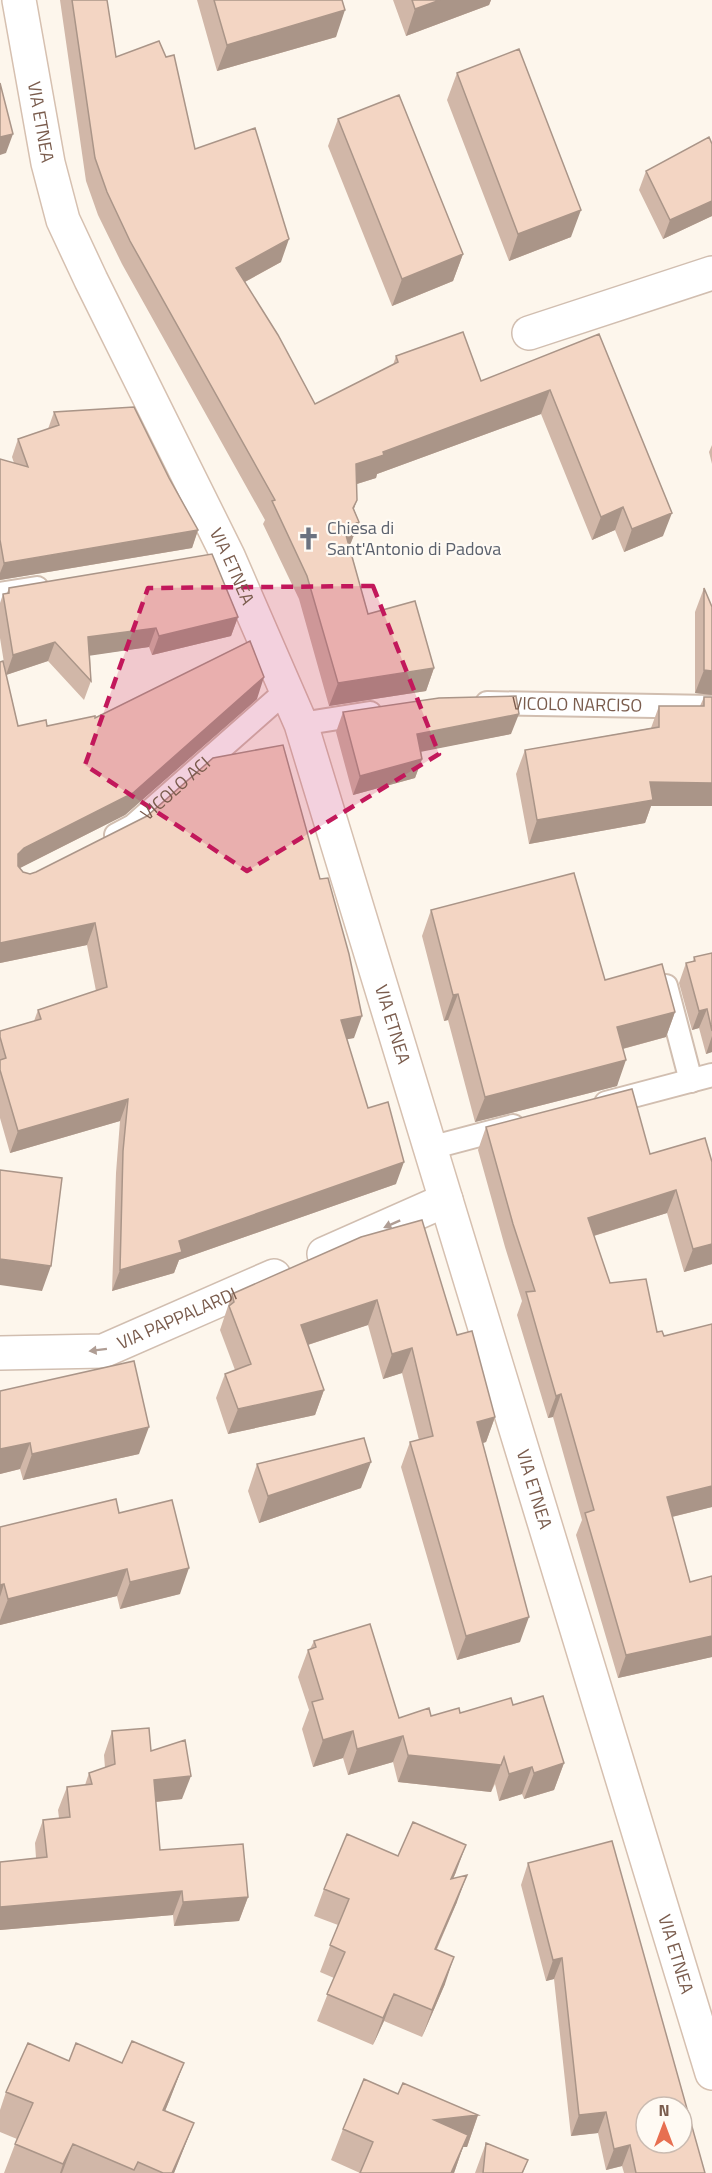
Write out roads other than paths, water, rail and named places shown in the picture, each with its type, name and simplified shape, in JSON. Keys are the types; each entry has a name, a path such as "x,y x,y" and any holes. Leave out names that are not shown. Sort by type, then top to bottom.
{"main road":[{"name":"VIA ETNEA","path":"19,0 48,163 63,220 216,558 301,724 712,2073"},
{"path":"529,333 712,273"},
{"name":"VIA PAPPALARDI","path":"0,1353 103,1351 446,1200"}],"lane":[{"path":"0,594 57,584"},
{"name":"VICOLO ACI","path":"93,846 133,826 286,691"},
{"name":"VICOLO NARCISO","path":"463,703 712,707"},
{"path":"301,724 395,710"},
{"path":"588,1107 701,1078 661,967"},
{"path":"430,1148 532,1121"}],"place":[{"name":"Chiesa di Sant'Antonio di Padova","path":"309,538"}]}
